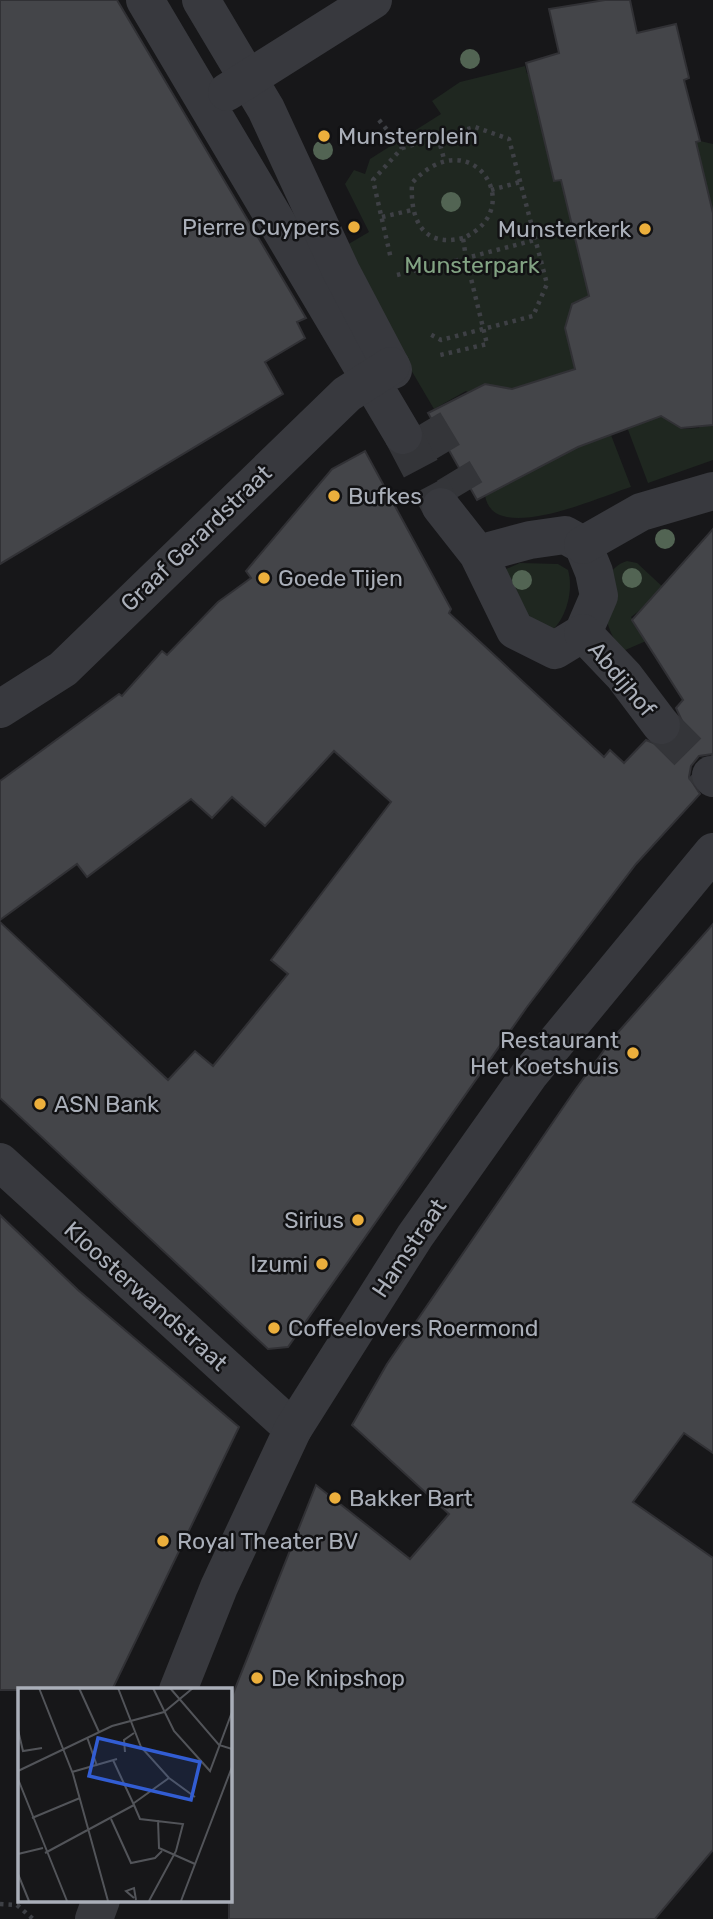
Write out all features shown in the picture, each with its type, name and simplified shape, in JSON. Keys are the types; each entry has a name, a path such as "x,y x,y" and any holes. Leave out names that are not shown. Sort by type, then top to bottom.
{"street":[{"path":"145,0 208,105 395,368"},
{"path":"201,0 266,109 341,271 395,368 413,429"},
{"path":"208,105 373,0"},
{"name":"Graaf Gerardstraat","path":"0,709 63,669 346,394 395,368"},
{"path":"478,554 530,540 565,535 583,545 641,512 713,491"},
{"name":"Abdijhof","path":"442,507 478,554 515,629 555,650 583,633 599,596 594,572 583,545"},
{"name":"Abdijhof","path":"583,633 624,676 661,725"},
{"name":"Hamstraat","path":"179,1688 219,1587 293,1429 415,1236 529,1075 713,852"},
{"name":"Kloosterwandstraat","path":"0,1162 293,1429"},
{"path":"94,1919 100,1902"}],"path":[{"path":"379,120 401,148"},
{"path":"398,287 373,180 401,148 475,127 509,139 547,284 533,316 441,341 419,328"},
{"path":"438,137 444,159"},
{"path":"459,158 477,164 494,200 491,218 480,231 451,241 435,239 419,226 412,210 412,183 426,167 444,159 459,158"},
{"path":"491,190 520,182"},
{"path":"382,217 412,210"},
{"path":"395,368 487,344 463,238"},
{"path":"394,275 535,240"},
{"path":"0,1904 17,1905 33,1919"}],"green space":[{"name":"Munsterpark","path":"525,66 527,74 531,73 540,108 536,109 538,118 543,117 554,181 564,179 592,295 586,365 517,387 503,396 496,386 485,384 434,409 340,249 369,232 345,184 354,170 365,174 370,159 441,114 432,101 460,82"},
{"path":"700,141 713,144 713,225 710,199 700,174 704,173 693,143"},
{"path":"713,400 713,460 648,483 627,427 651,420 647,412 670,418 683,429 699,428"},
{"path":"611,435 631,487 573,507 526,518 507,517 492,510 485,495 578,447"},
{"path":"627,561 637,563 666,590 631,617 646,641 623,651 610,630 604,603 608,577 616,567"},
{"path":"520,563 558,564 568,570 570,586 567,604 556,627 550,632 514,604 506,569"}],"building":[{"path":"0,0 117,0 306,318 297,322 305,338 265,362 283,394 0,564"},
{"name":"Munsterkerk","path":"605,0 630,0 637,33 676,24 689,78 684,80 700,141 696,142 713,213 713,425 681,428 661,416 578,447 477,500 428,413 485,384 512,389 575,369 565,328 572,304 589,296 561,180 554,181 526,63 559,53 549,9"},
{"path":"365,451 451,609 449,613 604,757 610,750 624,763 646,740 663,747 674,743 681,734 683,723 676,708 683,700 632,620 713,529 713,754 699,756 691,766 689,777 700,794 636,864 527,1007 288,1347 268,1349 0,1098 0,922 168,1080 195,1051 213,1066 288,974 271,960 391,802 334,751 265,826 232,797 212,818 191,799 87,877 77,864 0,920 0,781 119,694 122,696 162,651 167,655 218,602 251,578 246,571 332,469"},
{"path":"713,924 713,1453 684,1433 633,1502 713,1558 713,1850 655,1919 229,1919 231,1699 316,1485 410,1559 449,1514 352,1425 387,1364 613,1038"},
{"path":"0,1215 78,1290 239,1427 113,1688 0,1690"}],"tunnel":[{"path":"424,422 466,492"},
{"path":"403,435 441,507"},
{"path":"661,725 711,775"}],"place":[{"name":"Munsterplein","path":"324,136"},
{"name":"Pierre Cuypers","path":"354,227"},
{"name":"Munsterkerk","path":"645,229"},
{"name":"Bufkes","path":"334,496"},
{"name":"Goede Tijen","path":"264,578"},
{"name":"Restaurant Het Koetshuis","path":"633,1053"},
{"name":"ASN Bank","path":"40,1104"},
{"name":"Sirius","path":"358,1220"},
{"name":"Izumi","path":"322,1264"},
{"name":"Coffeelovers Roermond","path":"274,1328"},
{"name":"Bakker Bart","path":"335,1498"},
{"name":"Royal Theater BV","path":"163,1541"},
{"name":"De Knipshop","path":"257,1678"}]}
